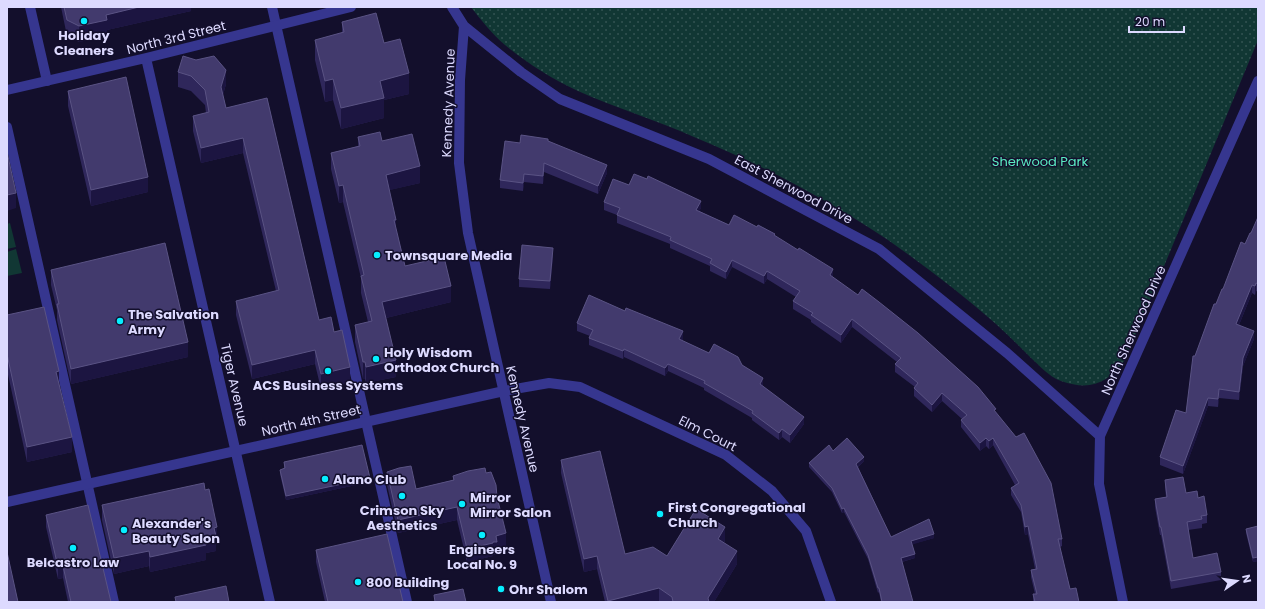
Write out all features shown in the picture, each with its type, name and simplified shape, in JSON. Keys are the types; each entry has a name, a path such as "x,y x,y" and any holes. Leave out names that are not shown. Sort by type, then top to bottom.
{"street":[{"path":"30,7 47,80"},
{"path":"272,7 407,602"},
{"name":"North 3rd Street","path":"7,90 146,58 350,7"},
{"name":"East Sherwood Drive","path":"452,7 464,26 521,72 560,99 709,159 879,249 1007,353 1100,436"},
{"name":"Kennedy Avenue","path":"464,26 460,80 459,163 468,233 551,602"},
{"name":"Tiger Avenue","path":"146,58 270,602"},
{"name":"North Sherwood Drive","path":"1124,602 1099,484 1100,436 1258,82"},
{"path":"7,127 114,602"},
{"name":"Elm Court","path":"504,391 548,383 580,387 726,455 772,491 806,531 831,602"},
{"name":"North 4th Street","path":"7,502 504,391"}],"green space":[{"name":"Sherwood Park","path":"471,7 1258,7 1258,40 1125,360 1111,375 1104,380 1089,385 1081,385 1061,381 1048,374 996,324 943,280 865,225 818,197 744,159 680,131 592,97 549,76 505,45 491,32"},
{"path":"10,223 16,247 7,249 7,224"},
{"path":"16,249 22,273 7,276 7,252"}],"building":[{"path":"64,7 139,7 106,15 107,20 79,26 67,20"},
{"path":"376,13 384,43 400,39 409,73 380,81 384,98 341,108 333,79 325,81 315,40 344,32 342,22"},
{"path":"183,56 196,60 214,56 226,70 221,87 226,108 267,98 319,320 331,317 334,332 342,330 350,367 321,374 315,350 252,365 236,301 279,290 243,138 201,148 193,116 209,112 205,90 191,76 178,72"},
{"path":"126,77 148,177 91,190 68,91"},
{"path":"380,132 382,141 412,134 420,166 386,175 396,220 394,220 405,266 444,257 451,286 382,302 396,360 366,367 365,362 363,362 355,325 372,321 361,276 364,275 343,185 339,186 331,153 360,146 358,137"},
{"path":"521,135 548,139 548,141 607,165 598,186 544,163 543,176 524,174 523,183 500,180 505,141 520,143"},
{"path":"7,152 16,193 7,195"},
{"path":"634,174 647,179 648,176 701,201 696,210 729,225 734,215 757,227 758,225 775,234 774,235 798,250 799,248 833,269 830,275 858,295 862,289 918,333 978,387 1016,437 1024,433 1051,483 1062,539 1058,539 1070,589 1076,588 1079,602 1035,602 1033,594 1037,594 1031,570 1037,569 1028,526 1025,527 1021,505 1011,488 1019,483 993,438 989,441 986,438 980,443 961,420 967,415 942,393 932,405 914,388 918,383 895,364 901,358 852,319 841,335 811,315 813,313 793,301 800,291 767,271 764,276 732,260 726,272 710,263 712,259 670,240 671,237 617,215 620,208 604,202 613,179 629,185"},
{"path":"1258,217 1258,284 1256,283 1255,286 1252,285 1236,324 1254,331 1243,358 1239,392 1219,389 1218,399 1208,398 1183,466 1160,457 1176,410 1186,413 1193,356 1195,356 1214,304 1216,304 1223,289 1241,242 1245,244"},
{"name":"The Salvation Army","path":"165,243 188,342 71,369 51,270"},
{"path":"522,245 553,248 550,281 519,279"},
{"path":"589,295 625,311 626,308 683,331 679,339 709,353 714,344 738,357 742,365 763,378 760,384 804,417 790,435 782,429 779,433 752,413 753,411 704,383 705,381 668,364 665,368 624,349 623,351 589,338 593,330 577,323"},
{"path":"44,307 59,371 56,372 72,437 27,447 7,354 7,315"},
{"path":"847,438 864,457 856,464 891,537 929,519 934,534 911,541 915,554 901,558 913,602 882,602 868,555 844,508 842,509 832,488 809,463 829,445 833,451"},
{"name":"Alano Club","path":"362,445 370,478 286,496 280,470 285,468 284,462"},
{"path":"600,451 625,554 653,547 667,556 696,509 725,527 718,539 737,551 708,598 709,602 673,602 672,597 659,588 608,601 597,556 584,559 561,460"},
{"path":"411,466 416,489 454,480 453,476 468,471 485,468 486,473 491,472 496,485 497,497 506,533 496,536 497,542 467,549 457,507 398,520 387,472"},
{"path":"1183,477 1186,493 1197,491 1198,498 1204,496 1207,515 1201,516 1202,519 1187,522 1193,558 1217,553 1221,572 1171,581 1155,499 1167,497 1165,480"},
{"path":"204,483 205,490 209,489 217,527 214,528 216,536 204,538 206,545 150,557 149,551 114,558 102,505"},
{"path":"88,505 111,602 71,602 63,566 58,567 46,515"},
{"path":"1258,526 1258,557 1253,558 1246,529"},
{"name":"800 Building","path":"387,534 403,602 328,602 316,550"},
{"path":"7,552 18,602 7,602"},
{"path":"226,586 229,602 176,602 175,597"},
{"path":"463,589 466,602 435,602 434,595"}],"place":[{"name":"Holiday Cleaners","path":"84,21"},
{"name":"Townsquare Media","path":"377,255"},
{"name":"The Salvation Army","path":"120,321"},
{"name":"Holy Wisdom Orthodox Church","path":"376,359"},
{"name":"ACS Business Systems","path":"328,371"},
{"name":"Alano Club","path":"325,479"},
{"name":"Crimson Sky Aesthetics","path":"402,496"},
{"name":"Mirror Mirror Salon","path":"462,504"},
{"name":"First Congregational Church","path":"660,514"},
{"name":"Alexander's Beauty Salon","path":"124,530"},
{"name":"Engineers Local No. 9","path":"482,535"},
{"name":"Belcastro Law","path":"73,548"},
{"name":"800 Building","path":"358,582"},
{"name":"Ohr Shalom","path":"501,589"}]}
